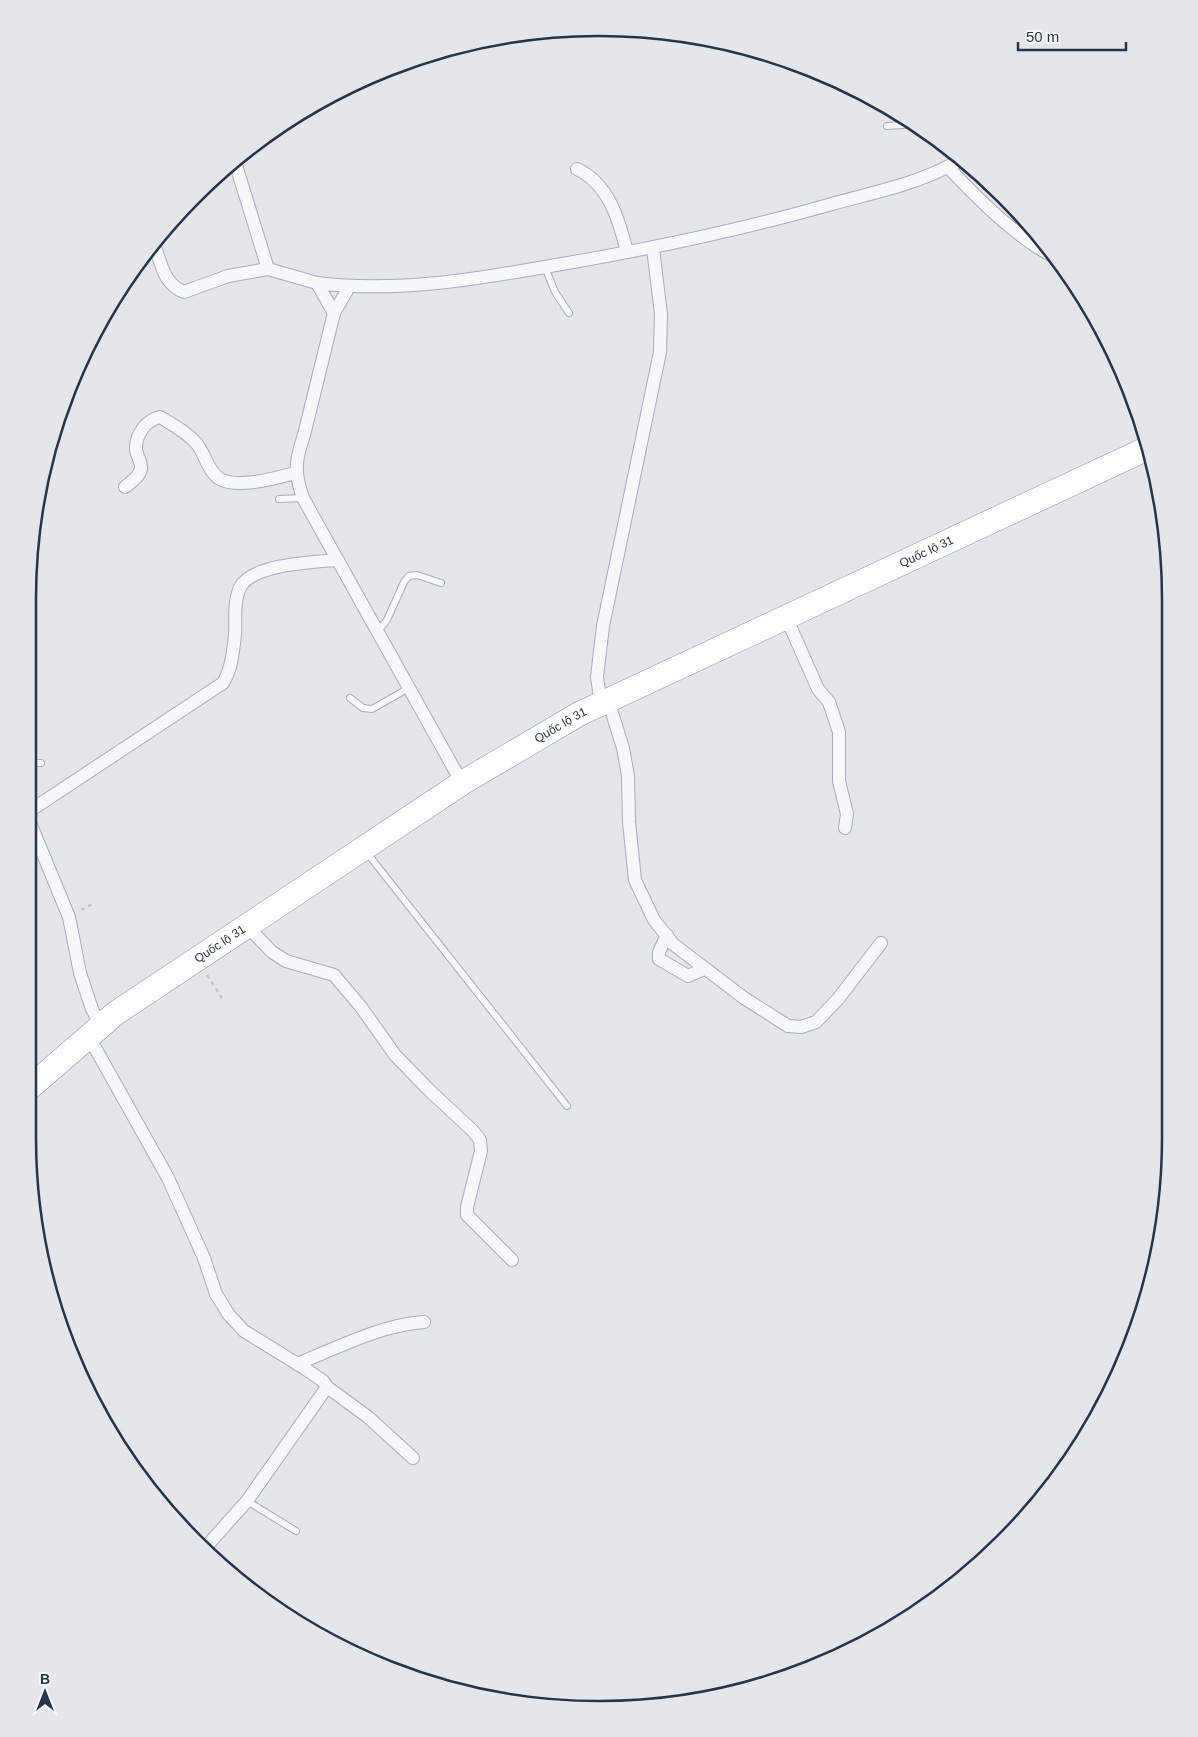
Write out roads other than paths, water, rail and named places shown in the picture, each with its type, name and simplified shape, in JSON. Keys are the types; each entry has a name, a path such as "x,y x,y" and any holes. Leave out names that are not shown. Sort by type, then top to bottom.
{"highway":[{"name":"Quốc lộ 31","path":"36,1082 116,1013 246,924 462,783 578,714 1142,451"}],"street":[{"path":"156,252 167,280 174,288 184,292 228,276 268,269 317,283 349,287 458,282 653,249 781,219 924,177 954,163"},
{"path":"948,167 1007,223 1038,247"},
{"path":"577,168 590,175 605,193 616,213 627,252"},
{"path":"237,169 268,269"},
{"path":"653,249 661,314 660,352 603,626 598,677 604,702 623,748 628,776 629,822 635,880 654,920 673,944 704,969 788,1026 801,1027 816,1022 838,999 881,943"},
{"path":"317,283 334,312"},
{"path":"349,287 334,312 306,426 297,454 295,473 303,498 462,783"},
{"path":"125,487 138,476 141,467 136,449 137,439 146,423 152,418 160,417 186,434 198,445 212,472 226,482 248,482 295,473"},
{"path":"36,807 223,683 229,673 232,655 237,598 240,587 247,579 263,570 338,560"},
{"path":"786,616 818,689 829,702 839,732 839,781 847,814 845,828"},
{"path":"36,837 69,917 80,973 92,1009 95,1031 168,1178 204,1258 216,1294 229,1316 244,1331 323,1381 327,1387 368,1417 413,1458"},
{"path":"246,924 272,952 286,960 334,975 395,1055 473,1131 480,1140 481,1151 467,1208 468,1215 512,1260"},
{"path":"666,936 659,952 659,959 688,976 704,969"},
{"path":"297,1364 374,1333 405,1324 424,1322"},
{"path":"209,1543 247,1501 327,1387"}],"lane":[{"path":"887,126 902,125"},
{"path":"545,267 555,292 569,313"},
{"path":"279,500 303,498"},
{"path":"378,631 387,620 404,582 409,576 418,575 441,583"},
{"path":"350,698 363,708 372,709 409,688"},
{"path":"36,763 41,763"},
{"path":"363,848 567,1106"},
{"path":"247,1501 296,1531"}]}
